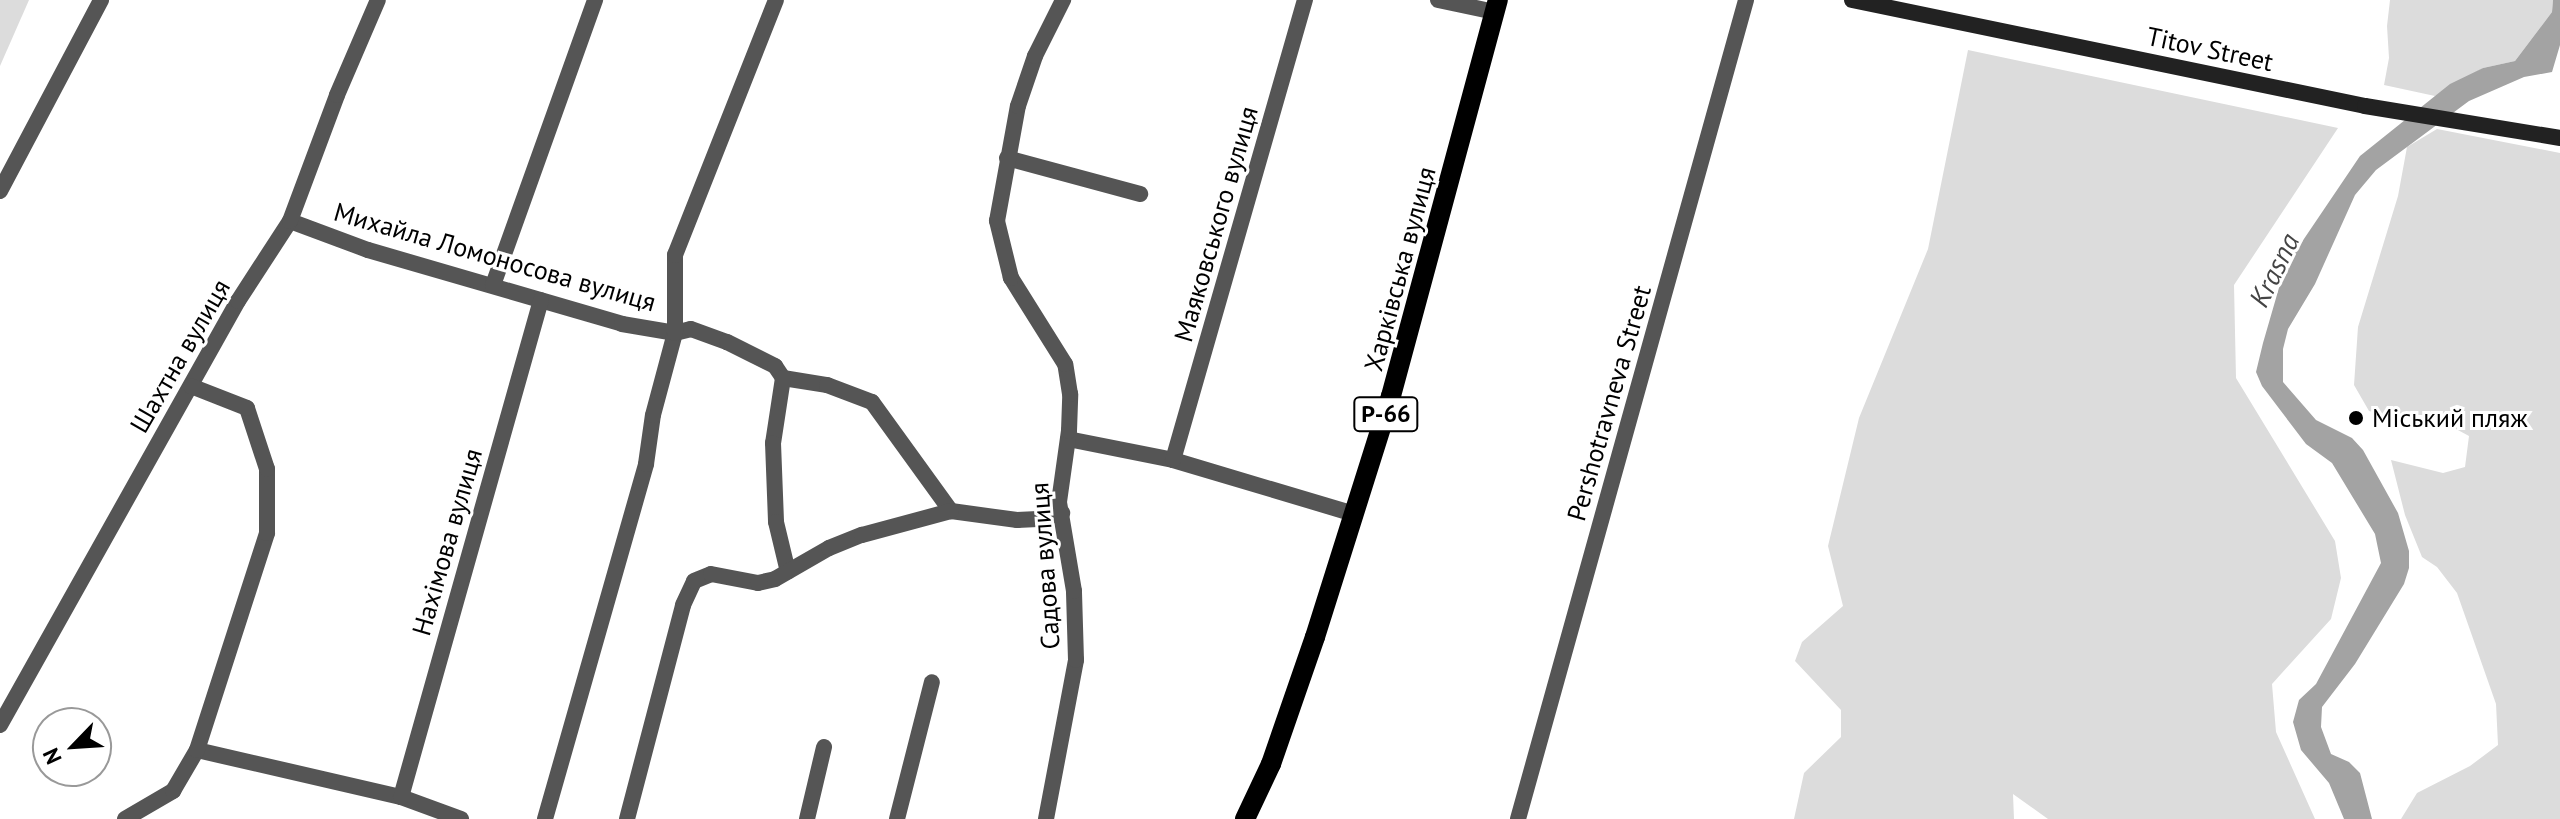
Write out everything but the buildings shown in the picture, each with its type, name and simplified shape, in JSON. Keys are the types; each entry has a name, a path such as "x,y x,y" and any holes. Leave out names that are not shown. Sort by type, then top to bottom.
{"main road":[{"name":"Харківська вулиця","path":"1245,819 1271,764 1354,514 1429,264 1496,6"}],"street":[{"path":"0,191 101,0"},
{"name":"Шахтна вулиця","path":"0,725 238,301 290,221 337,95 378,0"},
{"path":"493,285 595,0"},
{"path":"545,819 625,547 675,333 675,255 776,0"},
{"path":"1050,25 1054,0"},
{"name":"Садова вулиця","path":"1046,819 1076,660 1076,613 1060,482 1068,439 1070,394 1065,364 1011,278 997,221 1018,106 1063,0"},
{"name":"Маяковського вулиця","path":"1173,460 1305,0"},
{"path":"1438,0 1496,6"},
{"name":"Pershotravneva Street","path":"1518,819 1746,0"},
{"name":"Titov Street","path":"1852,0 2365,106 2560,138"},
{"path":"1007,158 1140,194"},
{"name":"Михайла Ломоносова вулиця","path":"290,221 368,250 622,324 675,333 691,329 779,372 872,402 951,511"},
{"name":"Нахімова вулиця","path":"401,797 541,300"},
{"path":"779,372 773,443 776,522 788,572"},
{"path":"125,819 173,791 197,750 267,533 267,469 247,408 191,386"},
{"path":"1068,439 1173,460 1354,514"},
{"path":"627,819 683,605 694,581 711,574 758,583 775,579 862,535 951,511 1017,520 1062,513"},
{"path":"897,819 932,682"},
{"path":"807,819 824,747"},
{"path":"197,750 401,797 461,819"}],"shaded area":[{"path":"0,0 29,0 0,66"},
{"path":"2390,0 2553,0 2552,12 2515,61 2483,68 2435,96 2384,85 2389,58 2387,26"},
{"path":"2553,0 2560,0 2560,45 2552,72 2524,77 2469,101 2376,170 2355,195 2315,284 2288,329 2283,349 2283,382 2316,420 2352,438 2363,450 2398,513 2409,551 2409,568 2404,584 2355,664 2322,707 2321,727 2331,754 2349,762 2360,773 2372,819 2344,819 2329,783 2301,750 2293,722 2299,700 2316,684 2381,563 2375,534 2332,463 2306,444 2262,386 2256,372 2263,343 2285,267 2360,156 2450,84 2483,68 2515,61 2552,12"},
{"path":"1968,50 2338,128 2234,285 2236,378 2335,541 2341,578 2331,619 2272,684 2276,732 2315,819 2048,819 2013,794 2014,819 1794,819 1804,773 1841,737 1841,710 1795,661 1802,642 1843,606 1828,546 1859,418 1928,249"},
{"path":"2437,129 2560,153 2560,819 2401,819 2417,793 2470,766 2498,745 2496,704 2457,593 2437,567 2422,557 2405,515 2391,460 2443,473 2465,467 2469,436 2430,415 2387,415 2369,411 2354,385 2358,327 2398,196 2407,147"}],"place":[{"name":"Міський пляж","path":"2356,418"}],"water label":[{"name":"Krasna","path":"2274,270"}]}
